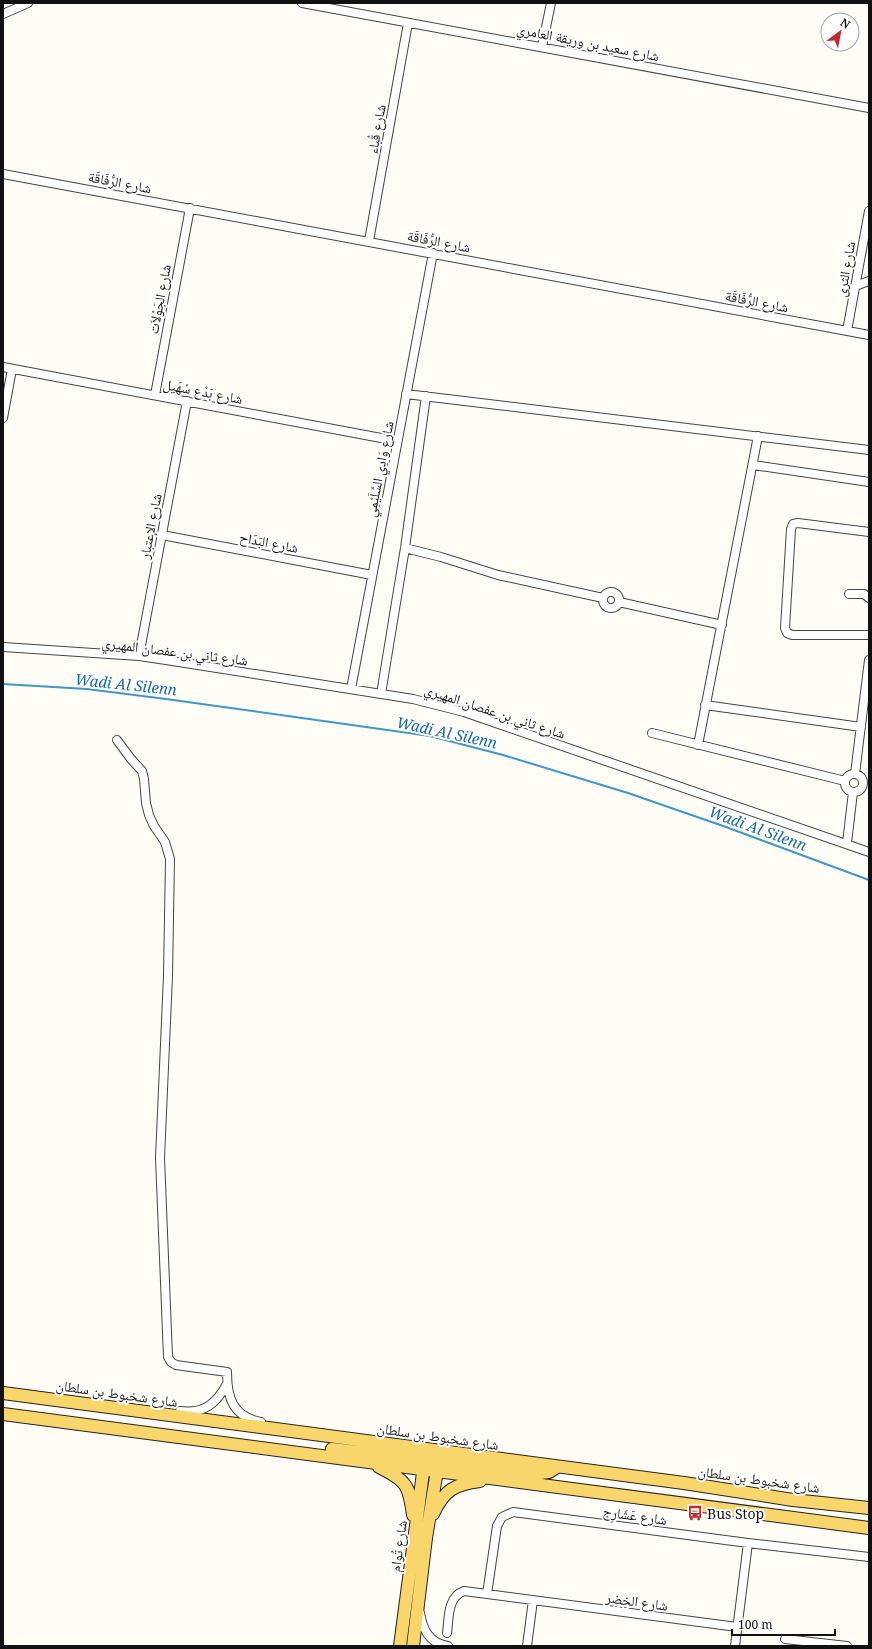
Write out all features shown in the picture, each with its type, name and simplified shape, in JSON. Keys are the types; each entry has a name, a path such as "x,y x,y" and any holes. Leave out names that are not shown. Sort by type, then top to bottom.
{"main road":[{"name":"شارع شخبوط بن سلطان","path":"3,1393 310,1434 425,1460 438,1461 497,1479 869,1528"},
{"name":"شارع شخبوط بن سلطان","path":"3,1414 370,1463 425,1460 558,1467 869,1508"},
{"path":"304,1453 329,1448 425,1460"},
{"name":"شارع تُوام","path":"400,1646 425,1460"},
{"name":"شارع تُوام","path":"413,1646 426,1538 438,1461"},
{"path":"370,1463 394,1474 406,1485 411,1501 415,1528"},
{"path":"426,1538 435,1510 449,1490 463,1483 497,1479"},
{"path":"420,1496 422,1493 426,1493 429,1497 425,1523 426,1538"}],"street":[{"path":"3,14 28,3"},
{"name":"شارع سعيد بن وريقة العامري","path":"302,3 869,108"},
{"path":"542,47 550,3"},
{"name":"شارع قُباء","path":"369,241 408,23"},
{"name":"شارع الرُّفَاقَة","path":"3,174 869,335"},
{"name":"شارع الجَوْلاَت","path":"155,394 190,208"},
{"name":"شارع الثرى","path":"847,331 869,211"},
{"name":"شارع وَادِي السِّلَيْمِي","path":"351,689 433,253"},
{"path":"855,286 869,281"},
{"name":"شارع بَدْع سْهَيل","path":"3,367 155,394 397,441"},
{"path":"3,418 12,368"},
{"path":"406,394 869,450"},
{"path":"381,694 405,548 426,396"},
{"name":"شارع الإعتبار","path":"139,656 187,401"},
{"path":"698,745 758,436"},
{"path":"753,465 869,482"},
{"path":"869,532 798,523 793,524 791,529 785,628 787,633 792,635 869,635"},
{"name":"شارع البَدَاح","path":"162,535 372,575"},
{"path":"405,548 442,557 498,575 603,598 603,604 607,608 616,607 619,602 722,625"},
{"path":"849,594 864,594 869,598"},
{"name":"شارع ثاني بن عفصان المهيري","path":"3,647 139,656 421,700 457,710 869,852"},
{"path":"855,774 864,723 869,660"},
{"path":"705,705 864,723"},
{"path":"652,733 845,781"},
{"path":"117,740 131,760 142,771 149,815 154,826 165,842 170,859 168,976 160,1158 168,1357 171,1362 176,1365 227,1372 227,1384 232,1403 240,1414 245,1417 252,1420 294,1428 310,1434"},
{"path":"855,774 862,777 866,785 859,791 853,792 847,789 845,781 850,775 855,774"},
{"path":"846,843 853,792"},
{"path":"127,1410 149,1407 187,1412 203,1410 217,1399 227,1384"},
{"name":"شارع عَشَارِج","path":"487,1594 496,1526 502,1517 509,1513 748,1544 869,1557"},
{"path":"735,1646 748,1544"},
{"name":"شارع الخِضِر","path":"447,1633 452,1601 454,1597 464,1591 737,1627"},
{"path":"527,1646 533,1600"},
{"path":"418,1603 422,1625 427,1635 438,1643 448,1646"},
{"path":"785,1639 847,1646"}],"waterway":[{"name":"Wadi Al Silenn","path":"3,684 87,689 430,736 503,755 628,793 726,827 869,880"}],"place":[{"name":"Bus Stop","path":"695,1513"}]}
